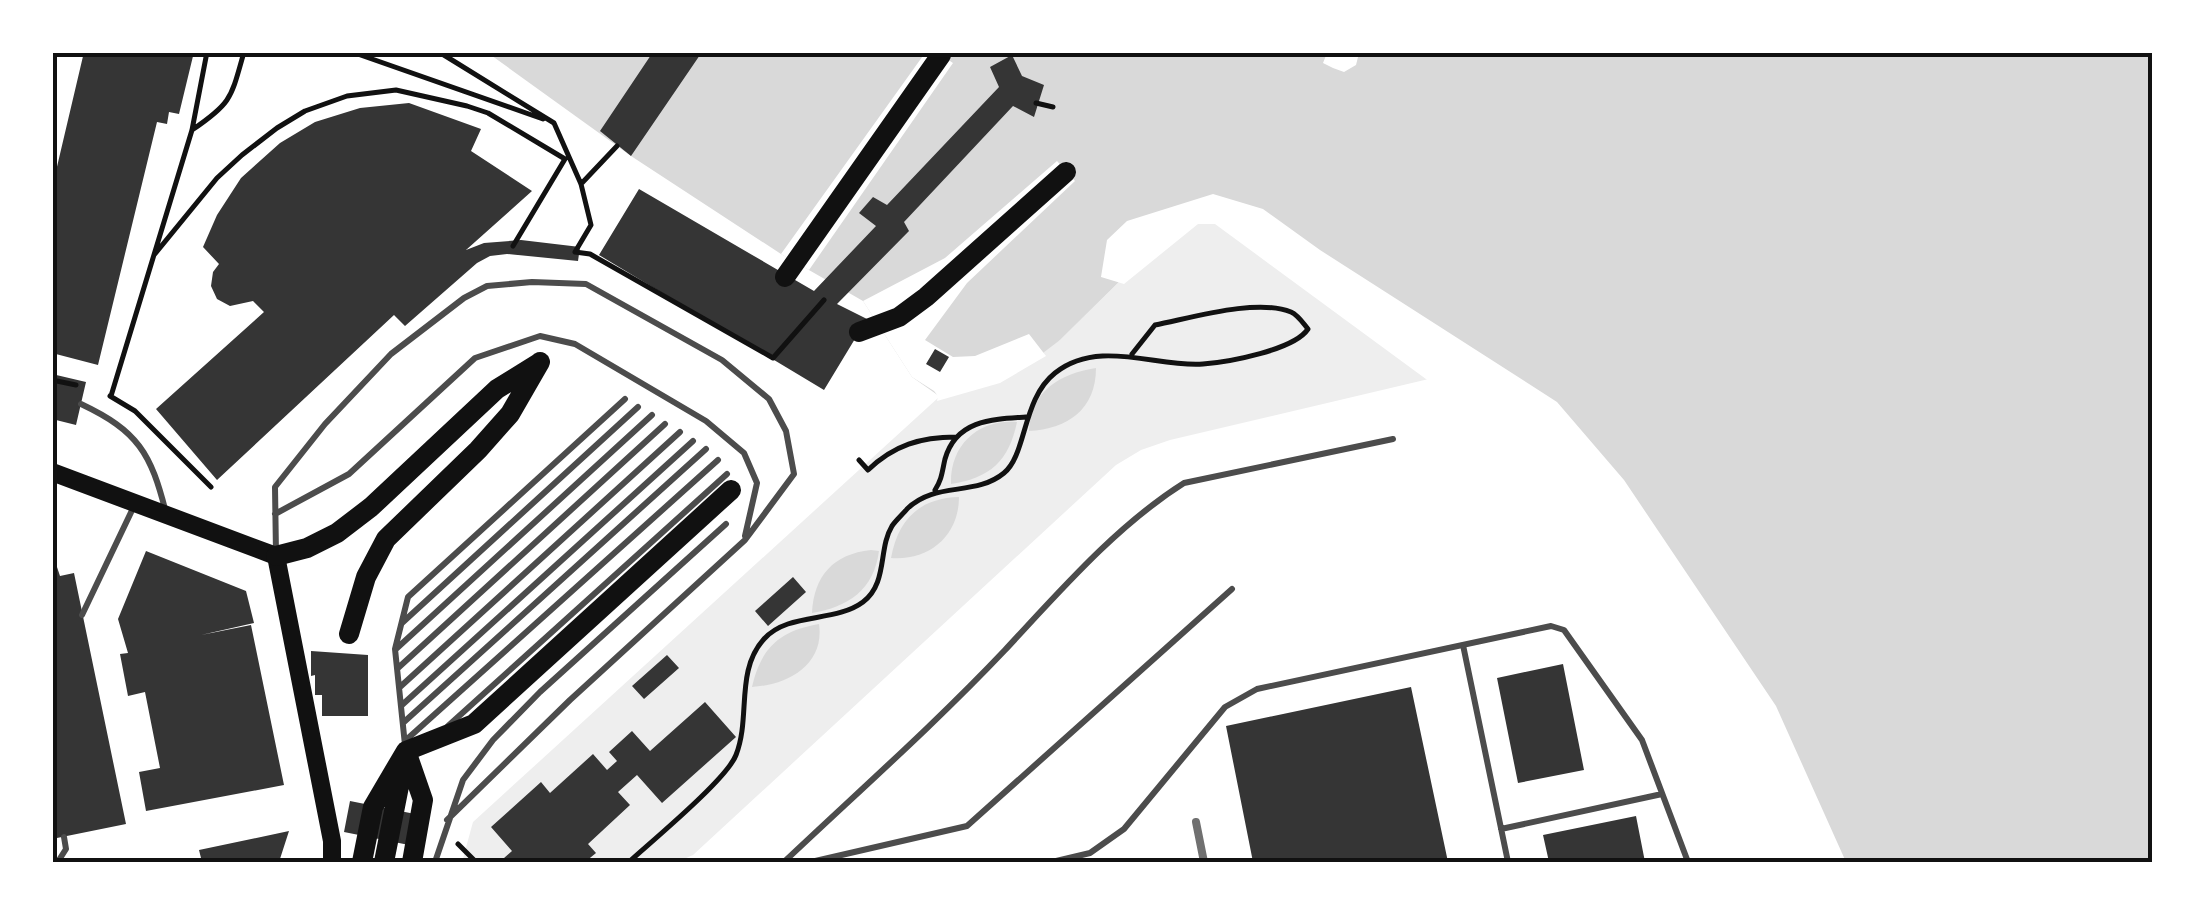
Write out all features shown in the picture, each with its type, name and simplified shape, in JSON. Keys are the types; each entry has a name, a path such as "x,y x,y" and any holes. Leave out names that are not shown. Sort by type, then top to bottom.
{"highway":[{"path":"785,277 941,55"},
{"path":"858,332 899,317 926,297 1066,172"},
{"path":"276,556 306,548 337,533 371,507 497,389 540,362 510,414 386,539 366,577 348,634"},
{"path":"362,862 373,807 406,746 474,724 728,482"},
{"path":"384,862 406,746"},
{"path":"406,746 423,800 412,862"}],"main road":[{"path":"52,472 276,556 332,841 332,862"}],"lane":[{"path":"276,556 275,487 325,424 392,354 464,298 487,286 532,282 586,284 722,360 769,399 786,431 794,474 744,540 447,820"},
{"path":"275,514 350,474 475,358 540,336 574,344 706,421 744,453 757,483 744,540"},
{"path":"406,746 394,649 408,597 625,399"},
{"path":"81,404 129,433 156,470 166,514"},
{"path":"402,624 638,407"},
{"path":"394,649 652,416"},
{"path":"397,668 665,424"},
{"path":"399,688 680,432"},
{"path":"784,862 1004,651 1046,604 1160,498 1184,482 1393,439"},
{"path":"401,705 693,440"},
{"path":"403,723 706,449"},
{"path":"406,746 718,460"},
{"path":"433,740 728,482"},
{"path":"82,615 136,502"},
{"path":"435,862 462,780 493,740 540,692 726,524"},
{"path":"810,862 968,826 1232,589"},
{"path":"1052,862 1090,854 1124,829 1225,707 1256,689 1552,626 1564,630 1642,740 1688,862"},
{"path":"1463,645 1508,862"},
{"path":"1501,828 1662,794"},
{"path":"52,862 59,860 66,849 64,837"}],"path":[{"path":"111,396 192,130 207,52"},
{"path":"192,130 222,110 232,98 244,52"},
{"path":"352,52 554,123"},
{"path":"439,52 554,123 581,184 592,225 575,252 590,254 774,358 824,300"},
{"path":"154,255 218,178 277,128 305,111 347,96 396,90 488,113 564,159 514,246"},
{"path":"1036,103 1053,107"},
{"path":"581,184 617,146"},
{"path":"935,490 968,490 1004,474 1013,464 1037,394 1054,373 1077,361 1132,354 1201,364 1279,348 1301,339 1308,329 1295,314 1271,307 1221,312 1155,325 1132,354"},
{"path":"630,862 736,757 746,672 765,638 786,625 846,611 865,601 879,582 891,528 911,505 935,490 944,476 946,459 956,437 973,424 993,418 1026,417"},
{"path":"859,460 868,470 884,454 928,437 956,437"},
{"path":"458,844 476,862"}],"shaded area":[{"path":"488,53 2152,53 2152,862 1792,862 1746,715 1567,456 1227,224 1197,219 1126,275 1039,356 939,396 912,377 863,301 781,254 631,156"},
{"path":"1197,219 1217,219 1433,378 1170,440 1141,450 1116,465 693,855 677,862 462,862 473,822 939,397 1060,340 1126,275"},
{"path":"1096,368 1091,395 1077,414 1056,426 1029,431 1035,405 1049,387 1070,375"},
{"path":"1017,422 1009,447 996,465 977,477 951,484 955,457 969,437 990,425"},
{"path":"959,497 954,523 939,543 918,555 891,558 899,533 913,514 932,502"},
{"path":"879,551 865,586 848,601 812,613 817,588 828,569 846,556"},
{"path":"819,624 816,651 801,670 778,682 752,687 761,662 774,644 793,631"}],"pier":[{"path":"925,53 938,53 953,63 809,270 781,254"},
{"path":"1327,53 1359,53 1356,65 1344,72 1323,63"},
{"path":"1057,161 1075,181 967,283 925,340 953,357 975,356 1029,334 1046,356 1000,383 937,401 934,391 912,377 863,301 945,258"},
{"path":"1213,194 1263,209 1557,402 1624,480 1776,706 1846,862 1787,862 1741,717 1636,595 1563,459 1430,382 1215,224 1198,224 1124,284 1101,277 1107,240 1127,221"}],"building":[{"path":"84,52 194,52 179,114 169,112 167,124 157,122 98,365 52,353 52,188"},
{"path":"653,52 702,52 631,156 600,131"},
{"path":"1012,55 1022,76 1044,85 1034,117 1013,106 904,222 909,231 837,304 867,319 824,390 599,255 639,189 814,291 876,226 859,213 873,197 887,205 999,87 990,67"},
{"path":"409,103 481,129 471,151 532,191 466,250 484,243 521,240 580,247 578,261 507,254 477,263 405,326 394,315 217,480 156,409 264,312 253,301 230,306 217,299 211,286 219,264 203,247 217,215 241,178 280,143 315,122 360,108"},
{"path":"935,349 949,357 940,372 926,364"},
{"path":"52,374 86,382 76,425 52,419"},
{"path":"146,551 246,591 254,623 201,635 251,625 284,785 146,811 139,772 160,768 145,692 128,696 120,654 128,653 118,619"},
{"path":"52,552 60,576 74,573 126,824 52,839"},
{"path":"793,577 806,592 768,626 755,611"},
{"path":"311,651 368,655 368,716 322,716 322,695 315,695 315,675 311,676"},
{"path":"667,655 679,668 644,699 632,686"},
{"path":"1563,664 1584,770 1518,783 1497,678"},
{"path":"1411,687 1448,862 1253,862 1226,726"},
{"path":"705,702 736,737 662,803 637,775 618,792 630,805 588,844 596,853 585,862 509,862 504,858 512,851 491,827 541,782 550,793 593,754 607,770 617,761 609,752 632,731 650,751"},
{"path":"350,801 425,816 419,847 344,832"},
{"path":"1636,816 1645,862 1549,862 1543,835"},
{"path":"289,831 279,862 202,862 199,850"}],"railway":[{"path":"1196,822 1204,862"}]}
